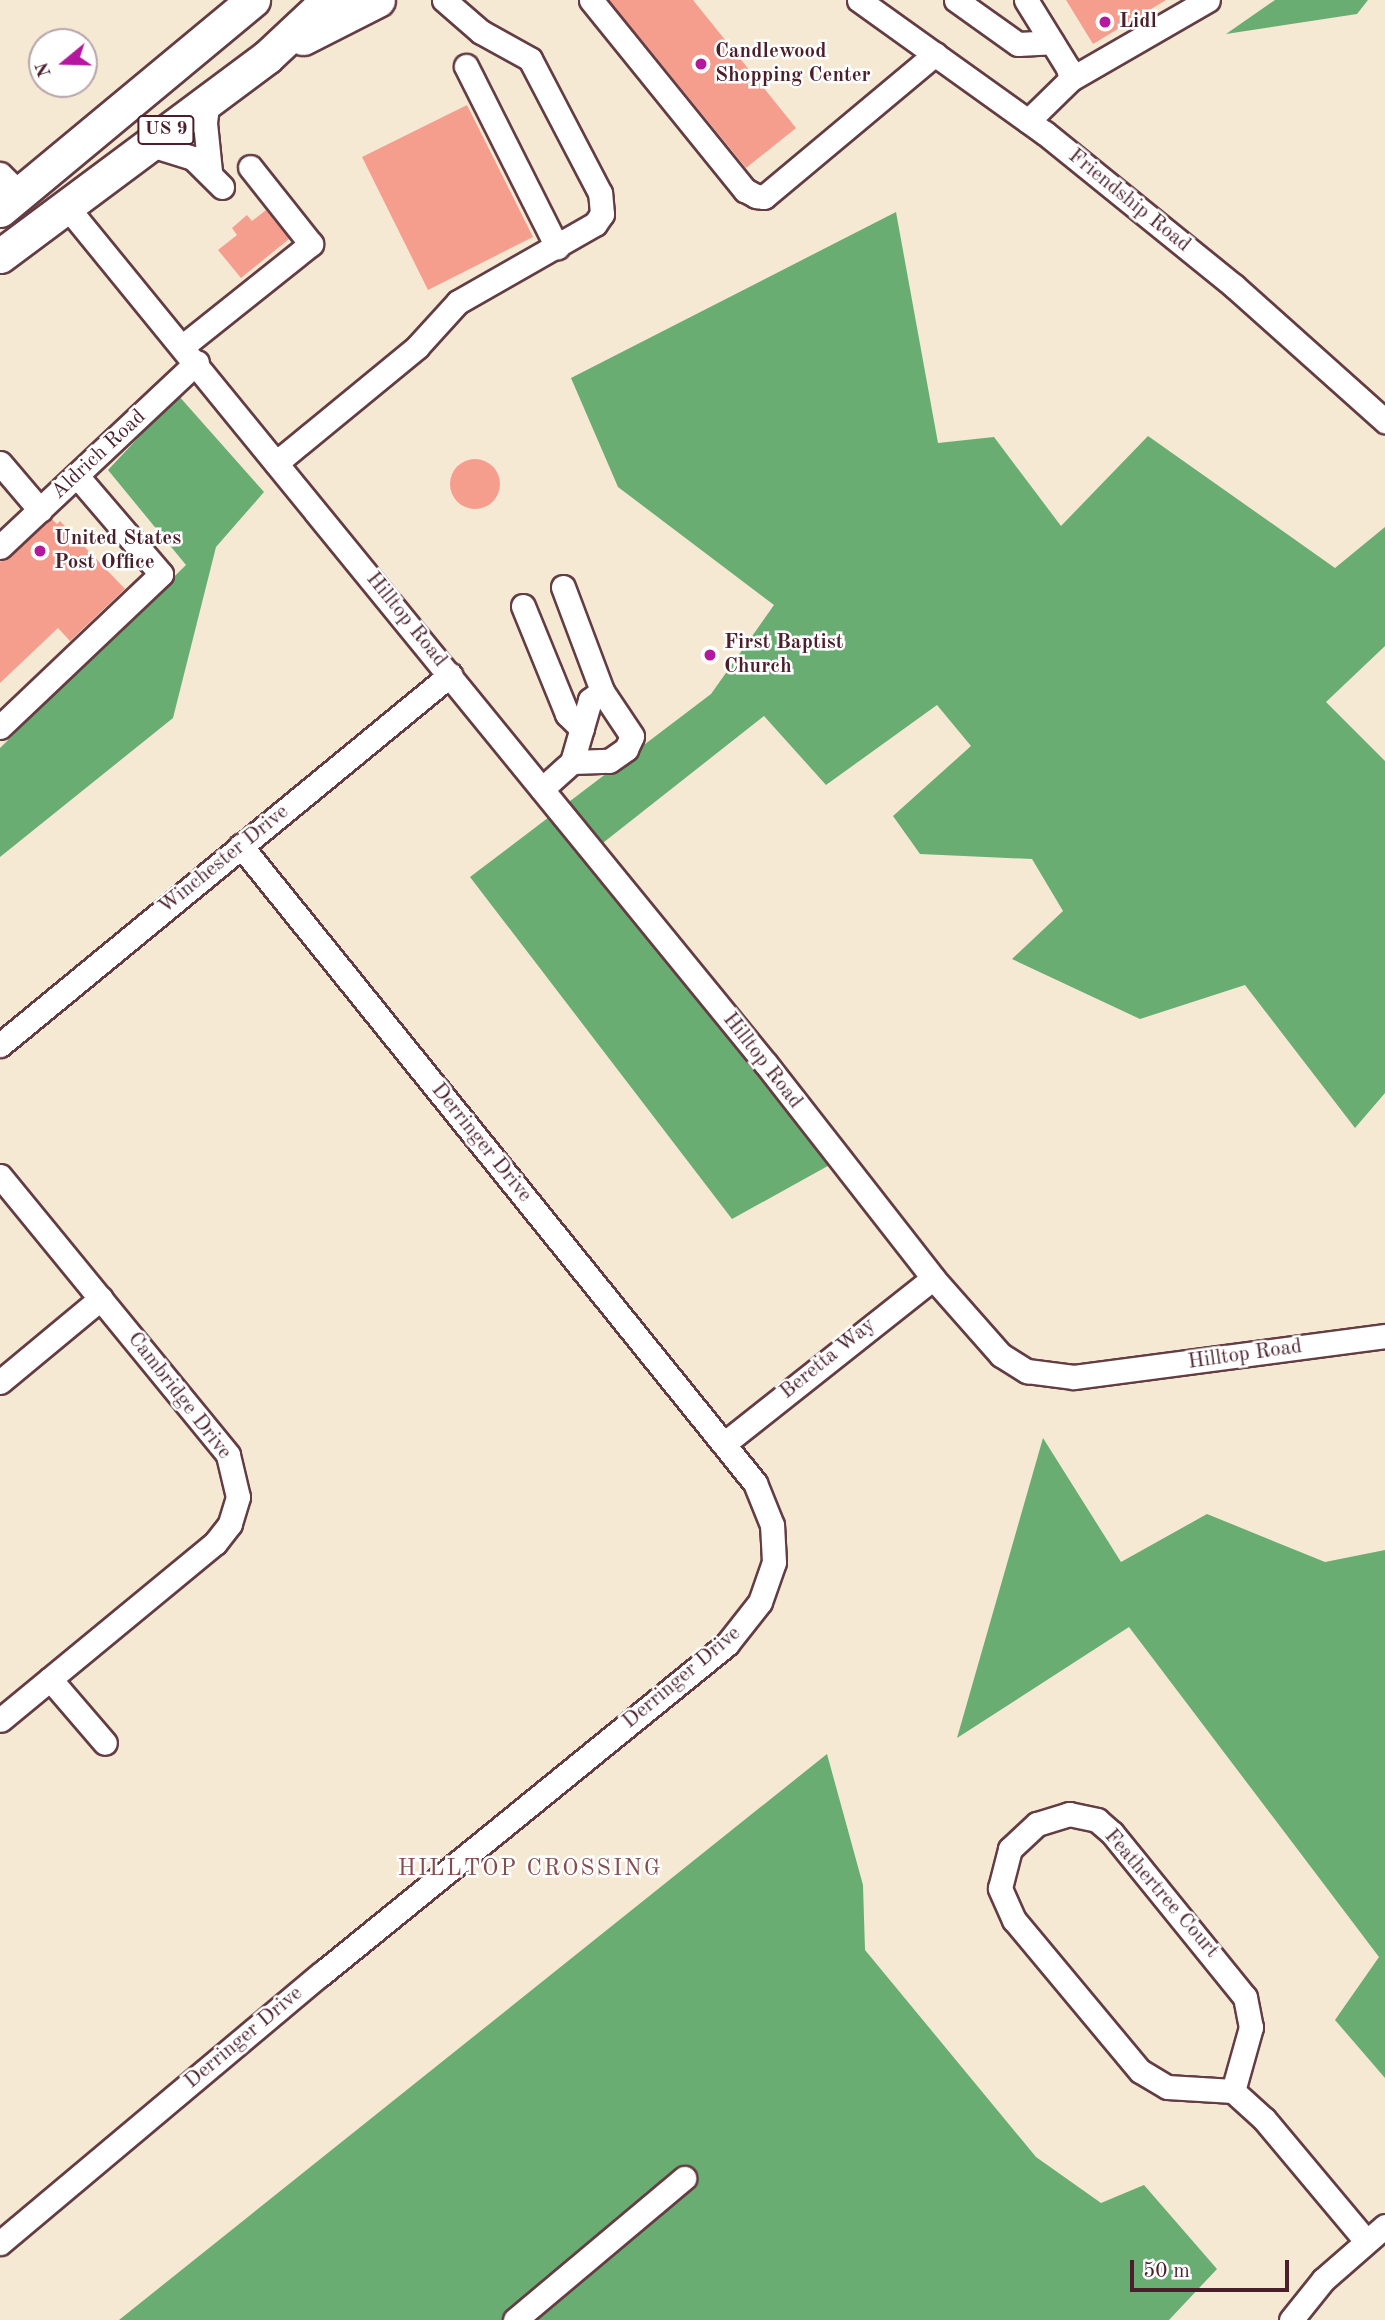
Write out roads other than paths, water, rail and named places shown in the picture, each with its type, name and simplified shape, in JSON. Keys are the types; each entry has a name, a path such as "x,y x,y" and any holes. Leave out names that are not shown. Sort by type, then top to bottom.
{"highway":[{"name":"US 9","path":"7,192 253,0"},
{"name":"US 9","path":"0,256 208,98 267,57 328,0"},
{"path":"267,57 378,0"}],"street":[{"path":"591,0 745,190 756,196 764,197 935,54"},
{"name":"Friendship Road","path":"859,0 1028,121 1234,286 1385,421"},
{"path":"956,0 1018,44 1052,42"},
{"path":"1026,0 1071,79"},
{"path":"1028,121 1071,79 1208,0"},
{"path":"276,463 416,347 458,302 595,224 602,214 600,193 530,59 481,32 454,4"},
{"path":"466,66 557,247"},
{"path":"148,144 193,159 216,179 205,123 208,98"},
{"name":"Aldrich Road","path":"0,547 77,475 190,354 311,244 250,167"},
{"name":"Hilltop Road","path":"67,207 450,675 933,1278 1001,1355 1027,1371 1044,1376 1074,1377 1385,1336"},
{"path":"0,463 40,510"},
{"path":"0,727 161,574 77,475"},
{"path":"563,587 602,691 632,736 626,749 608,761 572,762"},
{"path":"523,606 567,714 582,729"},
{"name":"Winchester Drive","path":"0,1045 450,675"},
{"path":"542,789 572,762 590,700 602,691"},
{"name":"Derringer Drive","path":"0,2243 310,1982 727,1644 747,1623 771,1576 774,1539 767,1506 755,1483 241,846"},
{"name":"Cambridge Drive","path":"0,1176 228,1455 238,1497 230,1524 215,1544 0,1720"},
{"name":"Beretta Way","path":"725,1443 933,1278"},
{"path":"0,1382 101,1298"},
{"path":"50,1679 105,1743"},
{"name":"Feathertree Court","path":"1069,1814 1084,1815 1112,1833 1234,1980 1245,1997 1251,2026 1233,2091 1167,2087 1140,2071 1014,1920 1000,1888 1003,1865 1010,1849 1037,1824 1069,1814"},
{"path":"1233,2091 1264,2119 1366,2241"},
{"path":"515,2320 684,2178"},
{"path":"1291,2320 1323,2280 1385,2226"}],"place":[{"name":"Lidl","path":"1105,22"},
{"name":"Candlewood Shopping Center","path":"701,64"},
{"name":"United States Post Office","path":"40,551"},
{"name":"First Baptist Church","path":"710,655"}],"district":[{"name":"HILLTOP CROSSING","path":"530,1869"}]}
